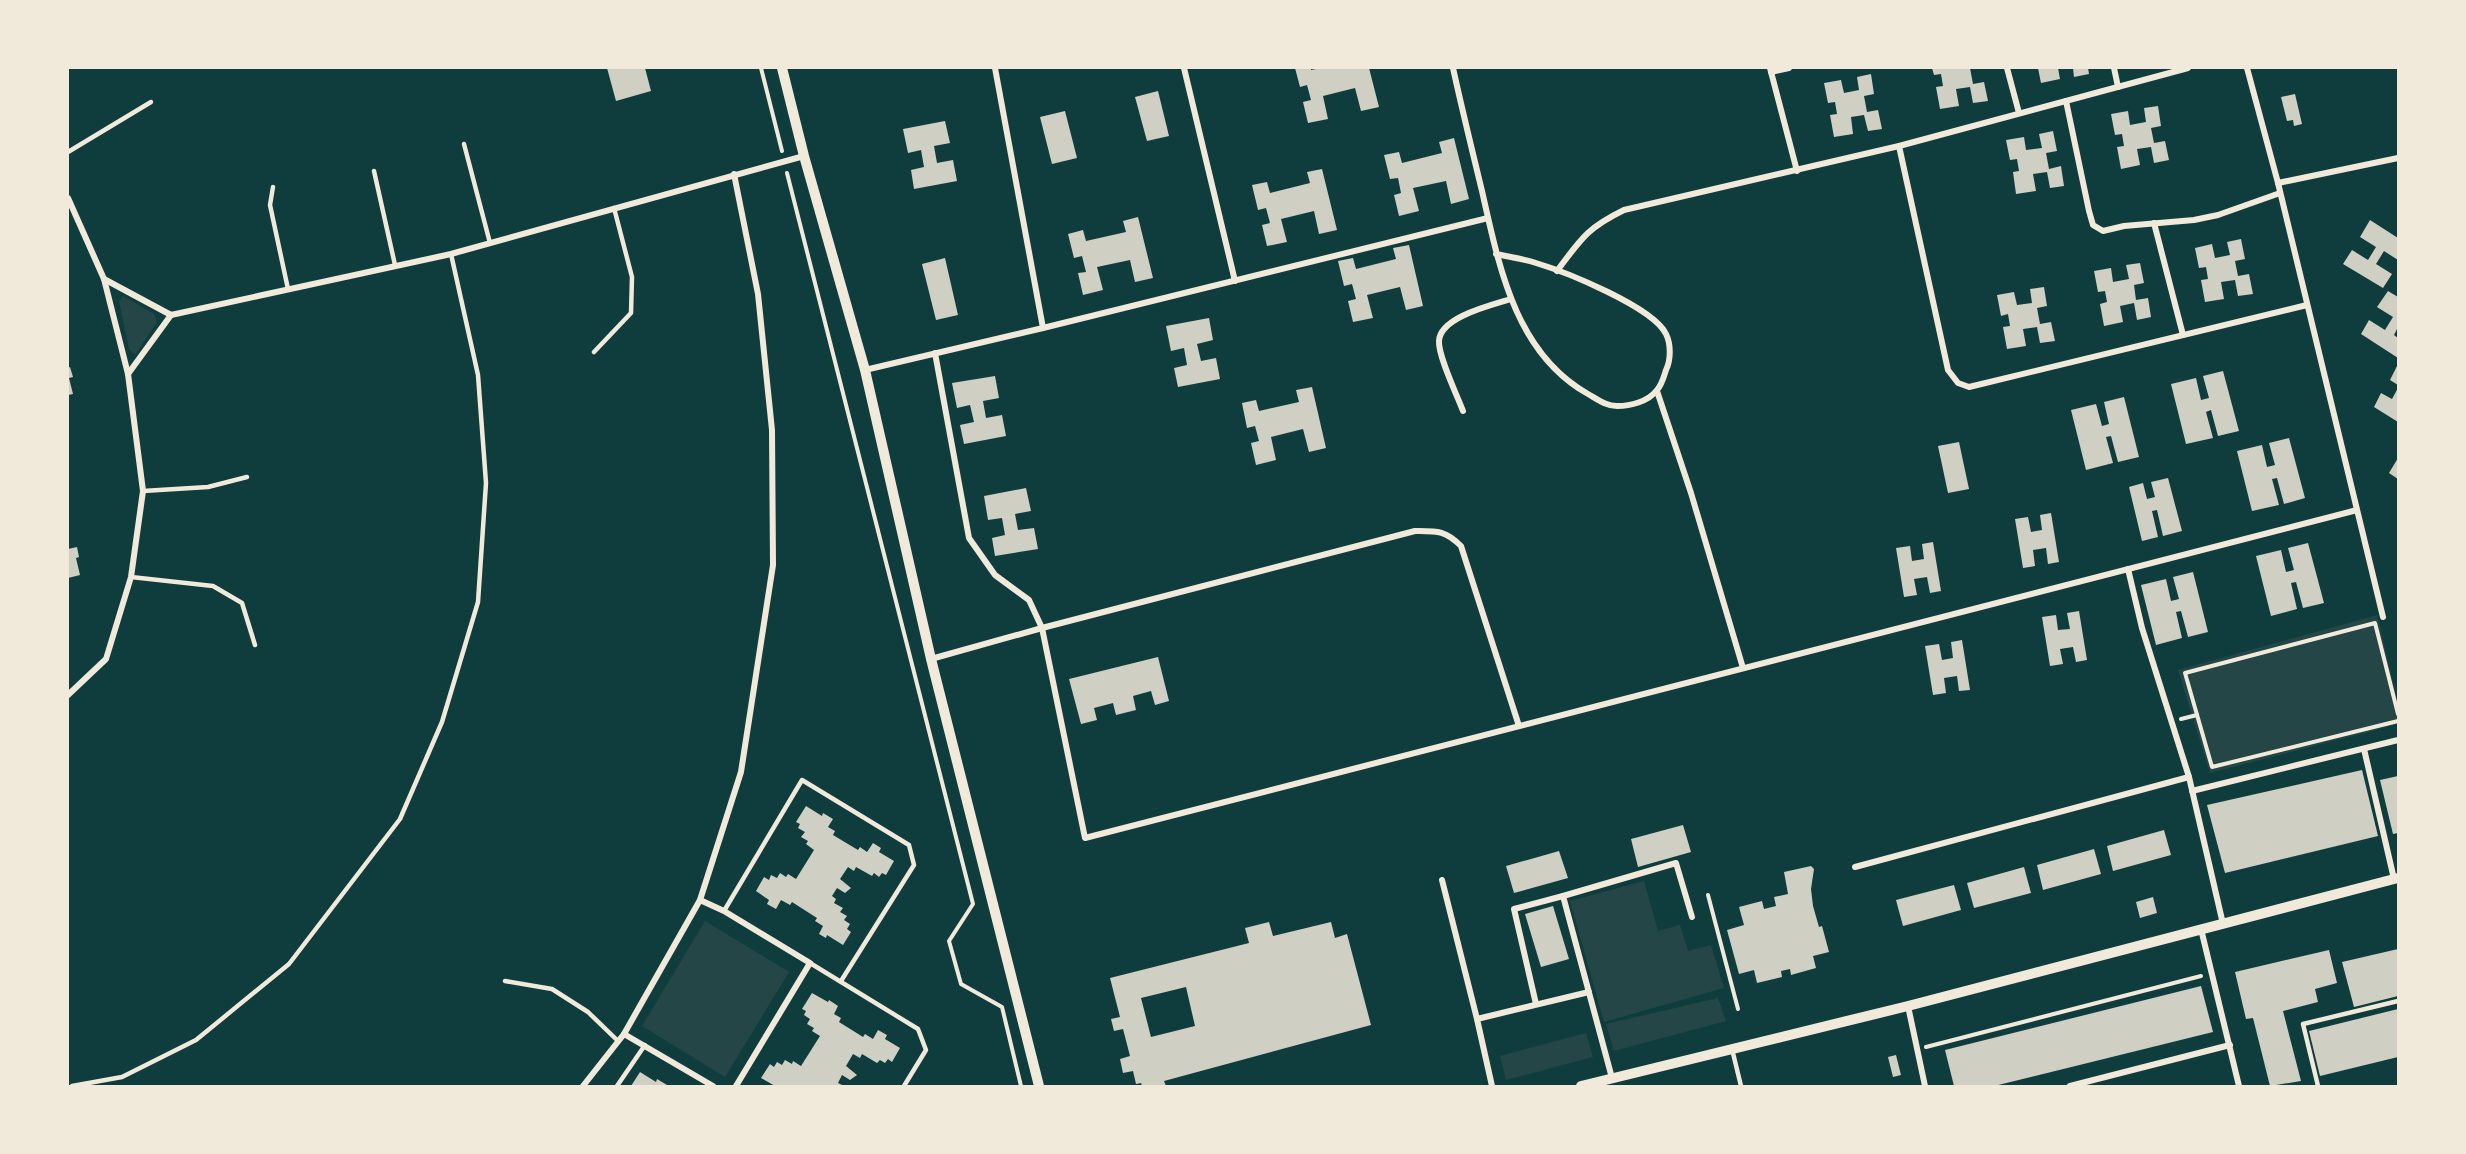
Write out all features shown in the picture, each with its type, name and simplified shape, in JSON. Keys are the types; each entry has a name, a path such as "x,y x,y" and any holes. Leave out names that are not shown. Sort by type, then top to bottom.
{"street":[{"path":"782,68 804,156 865,370 931,659 1039,1086"},
{"path":"995,68 1043,328"},
{"path":"1184,68 1235,281"},
{"path":"1453,68 1496,254 1516,313 1559,375 1580,390 1609,406 1633,406 1657,391 1668,365 1670,348 1666,334 1650,316 1632,304 1557,271 1536,263 1496,254"},
{"path":"1790,68 1770,70 1797,171"},
{"path":"2007,68 2019,113"},
{"path":"2114,68 2118,87"},
{"path":"1557,271 1586,232 1601,221 1624,210 1899,146 2188,68"},
{"path":"2247,68 2278,183 2383,617"},
{"path":"2066,101 2093,225 2103,231 2124,226 2194,220 2218,215 2280,193"},
{"path":"1899,146 1948,370 1958,383 1969,387 2307,305"},
{"path":"104,279 171,315 451,254 804,156"},
{"path":"2278,183 2398,158"},
{"path":"583,1086 624,1034 700,900 741,772 772,565 772,429 758,294 734,174"},
{"path":"68,198 104,279 128,374 143,491 131,577 106,659 68,695"},
{"path":"865,370 1488,218"},
{"path":"2154,223 2183,335"},
{"path":"1463,411 1439,349 1441,333 1461,316 1511,298"},
{"path":"128,374 171,315"},
{"path":"935,353 969,538 996,575 1029,600 1042,628 1085,838 2357,510"},
{"path":"1657,391 1691,493 1743,668"},
{"path":"931,659 1415,531 1436,531 1449,534 1461,546 1519,726"},
{"path":"2128,569 2142,628 2189,777 2223,924"},
{"path":"2192,791 2398,740"},
{"path":"1582,1086 1908,1006 2396,878 2364,748"},
{"path":"1855,867 2189,777"},
{"path":"1536,1004 1514,909 1676,863 1692,917"},
{"path":"1442,880 1492,1086"},
{"path":"1563,896 1612,1078"},
{"path":"700,900 724,911 810,963 736,1086"},
{"path":"2201,929 2239,1086"},
{"path":"1477,1019 1589,992"},
{"path":"1908,1006 1925,1086"},
{"path":"624,1034 713,1086"},
{"path":"2070,1086 2230,1045"}],"lane":[{"path":"68,152 151,102"},
{"path":"464,144 490,243"},
{"path":"374,171 395,265"},
{"path":"273,187 270,205 288,289"},
{"path":"594,352 631,313 632,276 614,208"},
{"path":"72,1086 122,1077 196,1040 289,964 400,819 442,722 478,602 486,483 479,386 451,254"},
{"path":"143,491 208,487 247,477"},
{"path":"131,577 213,586 242,603 255,645"},
{"path":"724,911 802,780 909,845 914,865 841,981"},
{"path":"810,963 918,1029 926,1050 904,1086"},
{"path":"505,981 552,989 588,1012 618,1041"},
{"path":"2318,1086 2303,1024 2398,1001"},
{"path":"617,1086 645,1045"},
{"path":"1732,1049 1741,1086"}],"path":[{"path":"761,68 973,904 949,941 961,984 1002,1007 1021,1086"},
{"path":"2398,714 2375,623 2185,673 2212,767 2398,721"},
{"path":"1708,895 1738,1009"},
{"path":"1917,1049 2212,973"}],"shaded area":[{"path":"123,296 154,314 157,322 135,355 129,349 119,301"},
{"path":"2377,615 2398,704 2398,724 2210,773 2178,670"},
{"path":"1644,881 1658,931 1680,925 1688,951 1711,945 1724,988 1604,1022 1570,901"},
{"path":"705,921 789,972 725,1077 642,1026"},
{"path":"1718,998 1726,1021 1614,1051 1606,1024"},
{"path":"1586,1033 1593,1057 1506,1080 1500,1056"}],"building":[{"path":"607,68 645,68 651,91 616,101"},
{"path":"1295,68 1311,68 1311,70 1369,68 1379,107 1361,111 1355,88 1323,96 1328,119 1308,123 1303,102 1311,100 1307,85 1300,87"},
{"path":"1932,68 1970,68 1973,84 1984,82 1988,101 1973,103 1970,87 1956,89 1959,106 1940,109 1936,87 1943,86 1941,74 1934,75"},
{"path":"2038,68 2058,68 2060,79 2041,83"},
{"path":"2073,68 2088,68 2089,74 2074,77"},
{"path":"1871,74 1874,94 1864,96 1867,112 1878,110 1882,129 1868,131 1864,115 1851,117 1853,134 1834,137 1830,115 1837,114 1835,102 1828,103 1824,83 1841,80 1844,93 1859,90 1857,77"},
{"path":"1158,91 1169,136 1147,141 1135,97"},
{"path":"2295,94 2302,124 2294,126 2293,120 2287,121 2281,97"},
{"path":"2158,106 2161,126 2151,128 2154,143 2165,141 2169,160 2154,163 2151,147 2137,149 2140,165 2121,169 2117,147 2124,146 2122,134 2115,135 2111,114 2128,111 2130,125 2146,122 2144,108"},
{"path":"1065,111 1077,158 1052,164 1040,117"},
{"path":"945,121 950,143 934,146 937,163 953,160 957,181 914,189 911,170 924,167 921,150 908,153 903,129"},
{"path":"2053,131 2057,151 2046,153 2049,169 2061,166 2064,186 2050,188 2047,172 2033,174 2036,191 2016,194 2013,172 2019,171 2017,159 2010,160 2006,140 2024,137 2026,150 2042,148 2039,134"},
{"path":"1454,138 1469,199 1451,204 1446,181 1413,188 1419,211 1399,216 1394,195 1401,193 1398,178 1390,179 1384,155 1399,152 1402,163 1442,153 1439,142"},
{"path":"1322,169 1337,230 1319,234 1314,211 1281,219 1287,242 1267,246 1262,225 1270,223 1266,208 1258,210 1252,185 1267,182 1270,193 1310,183 1307,172"},
{"path":"1138,217 1153,278 1135,282 1130,260 1097,267 1103,290 1083,295 1078,273 1086,272 1082,256 1074,258 1068,234 1083,230 1086,241 1126,232 1123,221"},
{"path":"2370,220 2398,238 2398,260 2384,251 2376,264 2392,274 2383,288 2343,264 2352,250 2368,260 2376,247 2360,237"},
{"path":"2241,239 2245,259 2235,261 2238,276 2249,274 2253,294 2238,296 2235,280 2221,282 2224,299 2205,302 2201,280 2208,279 2206,267 2199,268 2195,248 2212,244 2215,258 2230,255 2227,242"},
{"path":"1409,245 1423,306 1406,310 1400,287 1367,295 1373,318 1353,322 1348,301 1356,299 1352,284 1344,286 1338,261 1353,258 1356,269 1396,259 1393,248"},
{"path":"945,258 958,315 936,320 922,264"},
{"path":"2140,263 2144,283 2134,285 2136,300 2148,298 2151,317 2137,320 2134,303 2120,306 2123,322 2104,326 2100,304 2107,302 2105,291 2098,292 2094,271 2111,268 2113,282 2129,279 2126,265"},
{"path":"2044,287 2047,306 2037,308 2040,324 2051,322 2055,341 2040,343 2037,327 2023,329 2026,346 2007,349 2003,327 2010,326 2008,314 2001,316 1997,295 2014,292 2017,305 2032,303 2030,289"},
{"path":"2388,291 2398,297 2398,327 2394,335 2398,338 2398,358 2361,334 2369,320 2385,330 2393,317 2377,307"},
{"path":"1209,318 1213,340 1197,344 1201,361 1216,358 1220,379 1178,387 1174,368 1187,365 1184,348 1171,351 1166,326"},
{"path":"2398,364 2398,385 2390,380"},
{"path":"70,367 73,377 69,378 73,394 68,395 68,368"},
{"path":"2223,371 2239,431 2218,436 2211,410 2206,412 2213,438 2186,444 2171,384 2196,378 2201,400 2209,398 2203,376"},
{"path":"995,376 999,398 983,401 986,418 1002,415 1006,436 964,444 960,425 974,422 970,405 957,408 952,383"},
{"path":"1312,387 1326,448 1309,452 1303,429 1271,437 1276,460 1256,465 1251,443 1259,441 1255,426 1247,428 1242,403 1256,400 1259,411 1299,402 1296,390"},
{"path":"2398,388 2398,422 2374,407 2381,393 2392,399"},
{"path":"2124,397 2139,457 2118,462 2111,436 2106,437 2113,463 2086,470 2071,410 2096,404 2102,426 2109,424 2104,402"},
{"path":"2289,438 2305,498 2284,504 2277,478 2272,479 2279,505 2252,511 2237,451 2262,445 2267,467 2275,465 2269,443"},
{"path":"1959,442 1969,489 1948,493 1938,446"},
{"path":"2398,458 2398,479 2389,473"},
{"path":"2168,478 2182,531 2163,536 2157,510 2152,511 2158,537 2142,541 2129,487 2143,483 2147,499 2155,497 2151,482"},
{"path":"1026,488 1031,511 1015,514 1018,530 1034,528 1038,549 995,556 992,538 1005,535 1002,518 988,520 984,496"},
{"path":"2051,513 2059,562 2048,564 2046,548 2033,550 2035,566 2023,568 2015,519 2028,517 2031,532 2042,530 2040,515"},
{"path":"1933,542 1941,591 1930,593 1927,577 1914,579 1917,595 1904,597 1896,548 1910,546 1912,561 1924,559 1922,544"},
{"path":"2308,543 2324,603 2303,608 2296,582 2291,583 2297,609 2271,616 2256,556 2281,550 2286,572 2294,570 2288,548"},
{"path":"77,547 79,557 76,558 80,575 68,578 68,549"},
{"path":"2193,572 2208,632 2188,637 2181,611 2176,612 2182,638 2156,645 2141,585 2166,579 2171,601 2179,599 2173,577"},
{"path":"2079,611 2087,660 2076,662 2073,647 2060,649 2063,664 2050,666 2042,617 2056,615 2058,630 2070,629 2067,613"},
{"path":"1962,640 1970,690 1959,691 1957,676 1944,678 1946,693 1933,695 1925,646 1939,644 1942,660 1953,658 1951,642"},
{"path":"1158,657 1169,701 1155,705 1151,691 1133,696 1136,710 1116,715 1113,703 1094,708 1097,720 1081,724 1069,679"},
{"path":"2362,770 2378,836 2225,873 2207,805"},
{"path":"2398,776 2398,833 2393,834 2380,780"},
{"path":"806,806 822,816 823,813 833,819 828,827 835,831 833,835 858,850 860,847 867,852 873,843 881,848 879,852 894,861 886,875 882,873 879,877 874,873 872,876 856,867 854,871 848,867 840,879 851,888 845,893 837,888 832,896 836,899 834,903 843,908 840,912 847,916 844,920 850,924 847,929 851,932 843,945 827,935 826,938 819,934 823,926 815,921 817,918 792,902 790,905 781,900 776,909 767,904 769,900 756,891 764,877 769,880 771,875 777,878 780,873 786,877 788,874 796,879 814,850 806,844 808,841 801,837 805,832 798,828 800,824 796,822"},
{"path":"1683,825 1691,852 1638,867 1631,839"},
{"path":"2164,830 2171,855 2113,871 2107,846"},
{"path":"2094,849 2101,874 2043,890 2037,865"},
{"path":"1559,851 1568,878 1514,893 1506,866"},
{"path":"1811,866 1814,869 1811,889 1813,906 1819,927 1822,926 1829,952 1813,956 1816,968 1791,975 1790,969 1781,971 1782,977 1757,983 1754,970 1739,974 1727,930 1744,925 1739,907 1762,901 1764,909 1776,906 1774,897 1788,894 1784,872"},
{"path":"2024,867 2031,893 1974,908 1967,883"},
{"path":"1954,885 1961,910 1903,926 1896,900"},
{"path":"2153,897 2157,913 2140,918 2136,902"},
{"path":"1553,906 1569,959 1541,967 1525,914"},
{"path":"1269,922 1273,936 1331,922 1335,938 1347,934 1371,1025 1164,1081 1166,1086 1136,1084 1133,1071 1123,1073 1120,1059 1130,1056 1123,1029 1114,1031 1111,1019 1120,1017 1110,978 1249,943 1245,928","holes":["1186,987 1195,1026 1151,1037 1141,998"]},
{"path":"2398,949 2398,996 2354,1007 2342,962"},
{"path":"2329,950 2337,983 2315,989 2318,1002 2283,1011 2301,1081 2270,1086 2253,1018 2246,1019 2235,972"},
{"path":"2201,986 2213,1032 1994,1086 1954,1086 1945,1050"},
{"path":"812,993 838,1006 834,1014 841,1018 839,1022 863,1037 865,1034 873,1039 878,1030 887,1035 885,1039 900,1048 892,1062 888,1059 885,1063 880,1060 877,1063 862,1054 860,1058 853,1054 846,1066 857,1075 850,1080 842,1075 838,1083 844,1086 775,1086 761,1078 770,1064 774,1067 777,1062 782,1065 785,1060 792,1064 793,1061 801,1066 820,1036 812,1031 814,1028 807,1024 810,1019 804,1015 806,1011 802,1009"},
{"path":"2398,1009 2398,1057 2320,1076 2309,1031"},
{"path":"1896,1055 1901,1075 1893,1077 1888,1057"},
{"path":"640,1072 656,1082 657,1079 667,1085 631,1086"}]}
